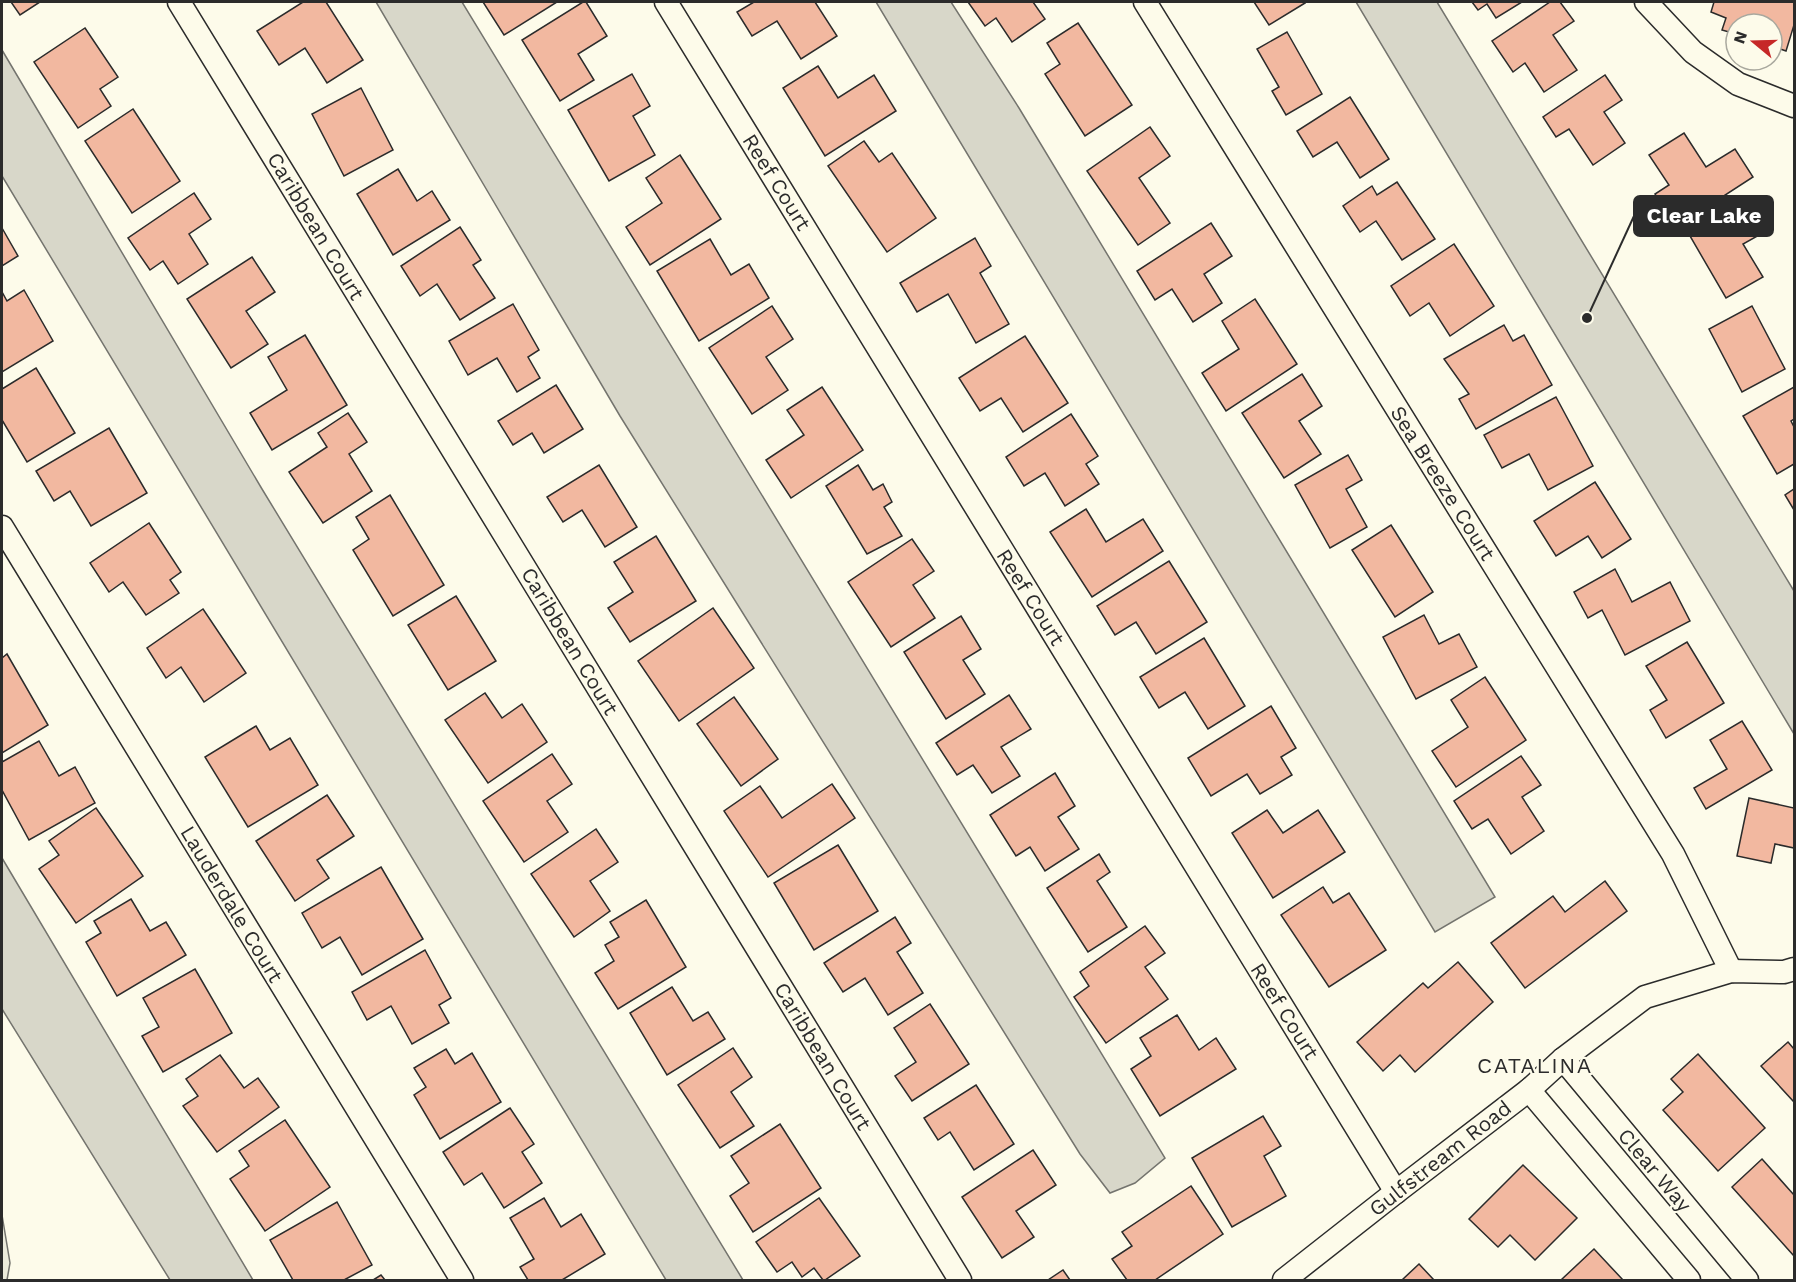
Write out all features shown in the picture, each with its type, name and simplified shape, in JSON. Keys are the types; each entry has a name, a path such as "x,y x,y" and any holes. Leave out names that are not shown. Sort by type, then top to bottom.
{"street":[{"name":"Caribbean Court","path":"179,2 960,1281"},
{"name":"Reef Court","path":"666,2 1396,1192"},
{"name":"Sea Breeze Court","path":"1145,2 1667,844 1731,971"},
{"path":"1646,2 1693,52 1738,84 1794,106"},
{"name":"Lauderdale Court","path":"2,527 462,1281"},
{"name":"Gulfstream Road","path":"1284,1281 1529,1090 1563,1059 1645,997 1731,971 1784,972 1794,969"},
{"name":"Clear Way","path":"1563,1059 1747,1281"},
{"path":"1529,1090 1689,1281"}],"shaded area":[{"path":"376,2 462,2 1165,1158 1135,1183 1110,1193 1080,1154 620,416"},
{"path":"876,2 951,2 1019,108 1495,897 1435,932"},
{"path":"1356,2 1437,2 1794,591 1794,734"},
{"path":"2,50 262,489 743,1280 666,1280 2,176"},
{"path":"2,858 253,1280 170,1280 2,1009"},
{"path":"2,1215 10,1263 7,1280 2,1280"}],"building":[{"path":"11,2 40,2 20,15"},
{"path":"303,2 326,2 363,60 327,83 305,48 279,65 257,31"},
{"path":"483,2 557,2 504,35"},
{"path":"586,2 607,36 578,54 594,80 560,101 522,40"},
{"path":"754,2 815,2 837,36 801,59 777,21 752,36 737,12"},
{"path":"968,2 1033,2 1045,19 1012,42 996,18 985,26"},
{"path":"1254,2 1304,2 1305,3 1269,25"},
{"path":"1472,2 1522,2 1496,18 1487,4 1478,10"},
{"path":"1550,2 1560,2 1574,21 1553,35 1577,70 1544,92 1525,63 1513,72 1492,41"},
{"path":"1714,2 1794,2 1794,25 1786,51 1784,50 1784,12 1724,12 1724,17 1711,12"},
{"path":"1078,23 1132,105 1085,136 1045,74 1060,64 1047,43"},
{"path":"85,28 118,77 100,89 111,106 78,128 34,62"},
{"path":"1287,32 1322,94 1286,115 1272,91 1279,87 1257,49"},
{"path":"818,66 838,98 874,75 896,111 825,156 783,88"},
{"path":"632,74 650,106 633,116 655,155 609,181 568,110"},
{"path":"1605,75 1622,100 1604,112 1625,143 1593,165 1569,129 1556,137 1543,117"},
{"path":"361,88 393,150 344,176 312,114"},
{"path":"1350,97 1389,159 1360,178 1337,142 1313,157 1297,131"},
{"path":"133,109 180,181 132,213 85,141"},
{"path":"1150,127 1170,156 1139,178 1170,223 1138,245 1087,171"},
{"path":"1684,133 1706,167 1735,149 1753,177 1676,227 1655,194 1669,185 1649,155"},
{"path":"864,141 879,162 892,153 936,218 887,252 828,166"},
{"path":"680,155 721,219 650,265 626,227 662,203 646,178"},
{"path":"398,169 417,201 432,191 450,220 393,255 357,194"},
{"path":"1397,182 1435,239 1402,260 1376,221 1360,232 1343,206 1372,186 1377,195"},
{"path":"194,193 211,219 189,234 208,264 178,284 163,261 150,270 128,238"},
{"path":"1743,203 1761,234 1743,244 1763,277 1726,298 1690,236"},
{"path":"1211,223 1232,256 1204,274 1222,303 1193,322 1172,289 1155,300 1137,271"},
{"path":"460,227 481,260 473,265 495,298 460,320 437,284 420,296 401,266"},
{"path":"2,228 18,256 2,266"},
{"path":"975,238 991,266 980,273 1009,324 976,343 948,294 917,312 900,283"},
{"path":"710,239 731,275 749,264 769,298 699,341 657,271"},
{"path":"1454,244 1494,306 1450,336 1429,303 1410,316 1391,286"},
{"path":"252,257 275,292 246,311 268,344 231,368 187,299"},
{"path":"24,290 53,341 2,372 2,292 7,301"},
{"path":"1255,299 1297,364 1226,411 1202,373 1239,349 1222,321"},
{"path":"513,304 539,350 528,357 540,378 517,392 497,358 468,375 449,341"},
{"path":"772,306 793,339 766,357 788,390 752,414 709,348"},
{"path":"1752,306 1785,369 1742,392 1709,329"},
{"path":"1504,325 1513,341 1524,335 1552,385 1476,429 1459,399 1469,394 1444,359"},
{"path":"305,335 347,405 272,450 250,413 287,390 268,357"},
{"path":"1025,336 1068,403 1023,432 1001,398 980,411 959,378"},
{"path":"36,368 75,433 27,462 2,420 2,389"},
{"path":"1302,374 1322,406 1299,421 1321,454 1284,478 1242,413"},
{"path":"556,385 583,429 544,453 532,433 513,445 498,421"},
{"path":"822,387 863,450 791,498 766,460 804,435 787,410"},
{"path":"1794,387 1794,419 1791,421 1794,427 1794,464 1777,474 1743,416"},
{"path":"1556,397 1593,466 1548,490 1529,454 1502,468 1484,435"},
{"path":"348,413 367,442 349,454 372,491 323,523 289,472 327,447 318,433"},
{"path":"1071,414 1098,456 1086,464 1099,484 1065,506 1045,473 1024,486 1006,457"},
{"path":"109,428 147,493 91,526 70,491 54,501 36,471"},
{"path":"1348,455 1362,480 1346,489 1367,527 1330,548 1295,485"},
{"path":"599,465 637,527 605,547 582,510 563,522 547,497"},
{"path":"858,465 873,490 883,484 892,502 884,507 902,536 867,554 826,486"},
{"path":"1595,482 1631,539 1602,558 1588,536 1556,556 1534,521"},
{"path":"1794,489 1794,510 1785,495"},
{"path":"390,495 444,585 393,616 353,550 369,539 356,517"},
{"path":"1086,509 1106,542 1143,519 1163,551 1092,597 1050,532"},
{"path":"149,523 181,572 170,580 179,593 146,615 123,582 109,592 90,563"},
{"path":"1391,525 1433,592 1395,617 1352,550"},
{"path":"656,536 696,601 630,642 608,608 633,592 614,562"},
{"path":"912,539 934,571 913,585 935,618 891,647 848,582"},
{"path":"1169,561 1207,622 1156,654 1136,622 1115,635 1097,606"},
{"path":"1615,569 1632,602 1670,582 1690,621 1625,655 1602,610 1588,618 1574,592"},
{"path":"456,596 496,661 448,690 408,625"},
{"path":"713,608 754,668 679,721 638,661"},
{"path":"203,609 246,673 204,702 181,667 166,678 147,648"},
{"path":"1424,615 1439,644 1459,634 1477,667 1416,699 1383,637"},
{"path":"961,616 981,649 963,660 985,694 946,719 904,652"},
{"path":"1204,638 1245,706 1208,729 1185,692 1159,708 1140,677"},
{"path":"1687,642 1724,703 1666,738 1650,710 1667,700 1646,666"},
{"path":"7,654 48,725 2,753 2,658"},
{"path":"1485,677 1526,740 1456,787 1432,751 1468,727 1451,700"},
{"path":"485,693 502,718 522,704 547,742 488,783 445,720"},
{"path":"1009,695 1031,729 1001,747 1020,776 992,793 973,765 957,775 936,743"},
{"path":"734,697 778,759 741,786 697,724"},
{"path":"1271,706 1296,748 1281,757 1292,775 1260,794 1247,774 1211,796 1188,758"},
{"path":"1742,721 1772,770 1706,809 1694,788 1727,769 1710,740"},
{"path":"256,726 270,750 290,738 318,785 248,827 205,757"},
{"path":"39,741 59,776 75,767 95,803 29,840 2,790 2,762"},
{"path":"552,754 572,784 547,801 568,832 524,862 483,801"},
{"path":"1521,756 1541,785 1522,797 1544,831 1511,854 1488,819 1472,829 1454,801"},
{"path":"1055,773 1075,806 1058,817 1079,849 1045,871 1030,847 1016,856 990,815"},
{"path":"832,784 855,818 768,877 724,811 760,786 782,818"},
{"path":"327,795 354,836 317,860 329,878 295,901 256,841"},
{"path":"1749,798 1794,808 1794,848 1775,844 1771,863 1737,856"},
{"path":"96,808 143,876 76,923 39,869 59,855 49,841"},
{"path":"1267,810 1283,833 1318,810 1345,852 1273,898 1232,833"},
{"path":"596,829 618,862 590,881 610,911 574,937 531,874"},
{"path":"838,845 878,911 814,950 774,883"},
{"path":"1099,854 1110,872 1097,881 1127,927 1088,952 1047,888"},
{"path":"381,867 423,939 362,975 340,937 322,948 302,913"},
{"path":"1605,881 1627,911 1525,988 1491,943 1553,896 1565,912"},
{"path":"1323,887 1333,903 1349,893 1386,950 1329,987 1281,915"},
{"path":"131,899 150,931 166,922 186,955 117,996 86,942 101,933 94,921"},
{"path":"646,900 686,967 618,1009 595,973 614,961 605,945 619,937 610,922"},
{"path":"895,917 911,943 897,952 923,993 888,1015 865,978 843,992 824,963"},
{"path":"1145,926 1165,953 1145,967 1168,999 1106,1043 1074,997 1089,986 1080,972"},
{"path":"425,950 451,998 439,1005 449,1023 412,1044 391,1006 367,1020 352,992"},
{"path":"1458,962 1493,1002 1415,1072 1400,1055 1383,1071 1357,1042 1423,983 1428,988"},
{"path":"195,969 232,1033 163,1072 142,1036 159,1027 143,998"},
{"path":"672,987 693,1021 708,1012 725,1039 667,1075 630,1013"},
{"path":"930,1004 969,1064 912,1101 895,1076 916,1062 894,1028"},
{"path":"1177,1015 1199,1050 1216,1038 1236,1069 1160,1116 1131,1069 1151,1056 1140,1038"},
{"path":"1788,1042 1794,1049 1794,1102 1761,1066"},
{"path":"733,1048 752,1077 731,1092 754,1126 720,1148 678,1085"},
{"path":"446,1049 455,1064 472,1053 501,1102 440,1139 414,1095 426,1087 414,1068"},
{"path":"1698,1054 1765,1128 1718,1171 1663,1110 1683,1092 1671,1079"},
{"path":"220,1055 244,1088 258,1078 279,1107 217,1152 183,1106 198,1096 186,1079"},
{"path":"976,1085 1014,1144 974,1170 950,1132 938,1140 924,1118"},
{"path":"510,1108 534,1144 522,1152 542,1183 504,1208 482,1173 464,1185 443,1152"},
{"path":"1263,1116 1281,1146 1264,1156 1286,1196 1232,1227 1192,1158"},
{"path":"285,1120 330,1187 265,1231 230,1179 249,1166 239,1151"},
{"path":"780,1124 821,1188 753,1232 730,1196 749,1183 731,1156"},
{"path":"1033,1150 1056,1185 1016,1211 1034,1237 1002,1258 962,1197"},
{"path":"1762,1159 1794,1195 1794,1256 1732,1187"},
{"path":"1523,1165 1577,1218 1535,1260 1510,1235 1498,1247 1469,1219"},
{"path":"1191,1186 1223,1234 1155,1280 1127,1280 1112,1259 1132,1246 1122,1232"},
{"path":"544,1198 561,1227 581,1214 605,1254 562,1280 528,1280 520,1267 534,1259 510,1218"},
{"path":"819,1198 860,1256 825,1280 814,1268 802,1277 792,1262 777,1272 756,1242"},
{"path":"337,1202 372,1265 344,1280 293,1280 270,1240"},
{"path":"1594,1249 1623,1280 1561,1280"},
{"path":"1419,1264 1434,1280 1402,1280"},
{"path":"1063,1270 1070,1280 1048,1280"},
{"path":"381,1275 385,1280 373,1280"}],"place":[{"name":"Clear Lake","path":"1587,318"}],"district":[{"name":"CATALINA","path":"1535,1065"}]}
